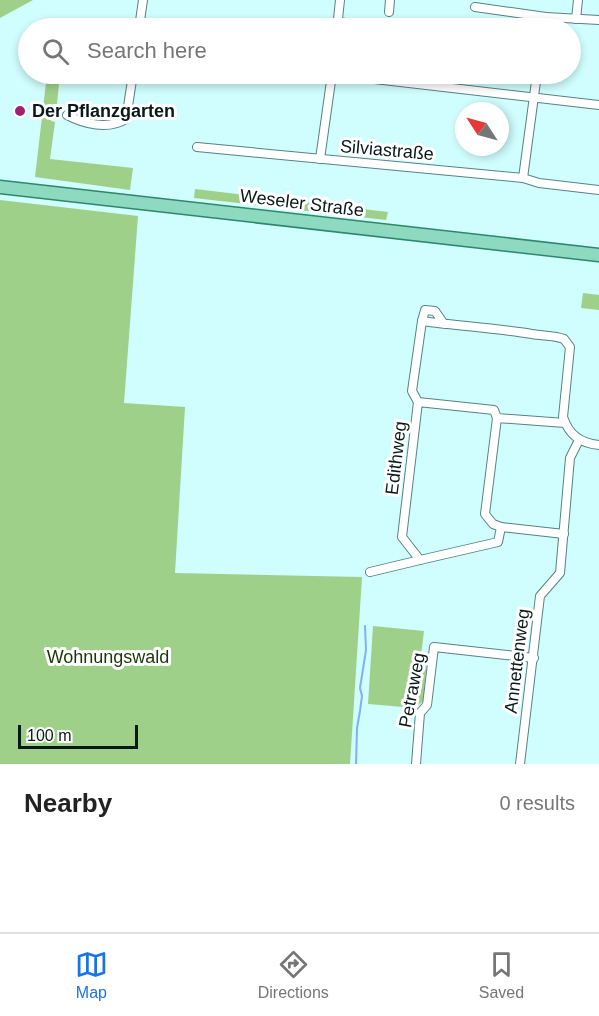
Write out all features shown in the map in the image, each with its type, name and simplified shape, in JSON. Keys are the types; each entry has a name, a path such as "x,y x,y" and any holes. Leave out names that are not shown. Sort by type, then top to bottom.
{"main road":[{"name":"Weseler Straße","path":"0,187 599,255"}],"street":[{"path":"141,18 144,0"},
{"path":"339,18 340,0"},
{"path":"388,12 390,0"},
{"path":"576,18 578,0"},
{"path":"475,7 561,18"},
{"path":"581,19 599,20"},
{"path":"67,115 81,122 116,126 126,119 131,84"},
{"name":"Silviastraße","path":"320,159 331,84"},
{"path":"419,84 599,105"},
{"path":"523,178 535,84"},
{"name":"Silviastraße","path":"197,147 523,178 539,183 599,190"},
{"path":"417,402 411,391 425,310 435,311 444,324"},
{"path":"422,321 522,331 564,339 570,347 562,410 565,423 572,435 579,440 586,444 599,445"},
{"name":"Edithweg","path":"420,560 402,537 417,402 494,410 497,417 565,423"},
{"path":"497,417 485,514 493,524 501,527 564,534"},
{"name":"Annettenweg","path":"520,764 540,596 560,573 570,458 579,440"},
{"path":"370,572 498,542 501,527"},
{"name":"Petraweg","path":"416,764 420,713 427,705 434,647 534,658"}],"green space":[{"path":"0,0 33,0 0,18"},
{"path":"46,84 59,84 57,104 53,104 51,121 55,122 50,159 133,168 130,190 35,177"},
{"path":"195,189 388,212 386,220 194,198"},
{"name":"Wohnungswald","path":"0,200 138,216 124,403 185,407 175,573 362,577 350,764 0,764"},
{"path":"583,293 599,295 599,310 581,308"},
{"path":"373,626 424,631 421,656 427,660 423,701 415,708 368,704"}],"waterway":[{"path":"356,764 357,728 362,696 360,688 366,650 365,626"}],"place":[{"name":"Der Pflanzgarten","path":"20,111"}]}
